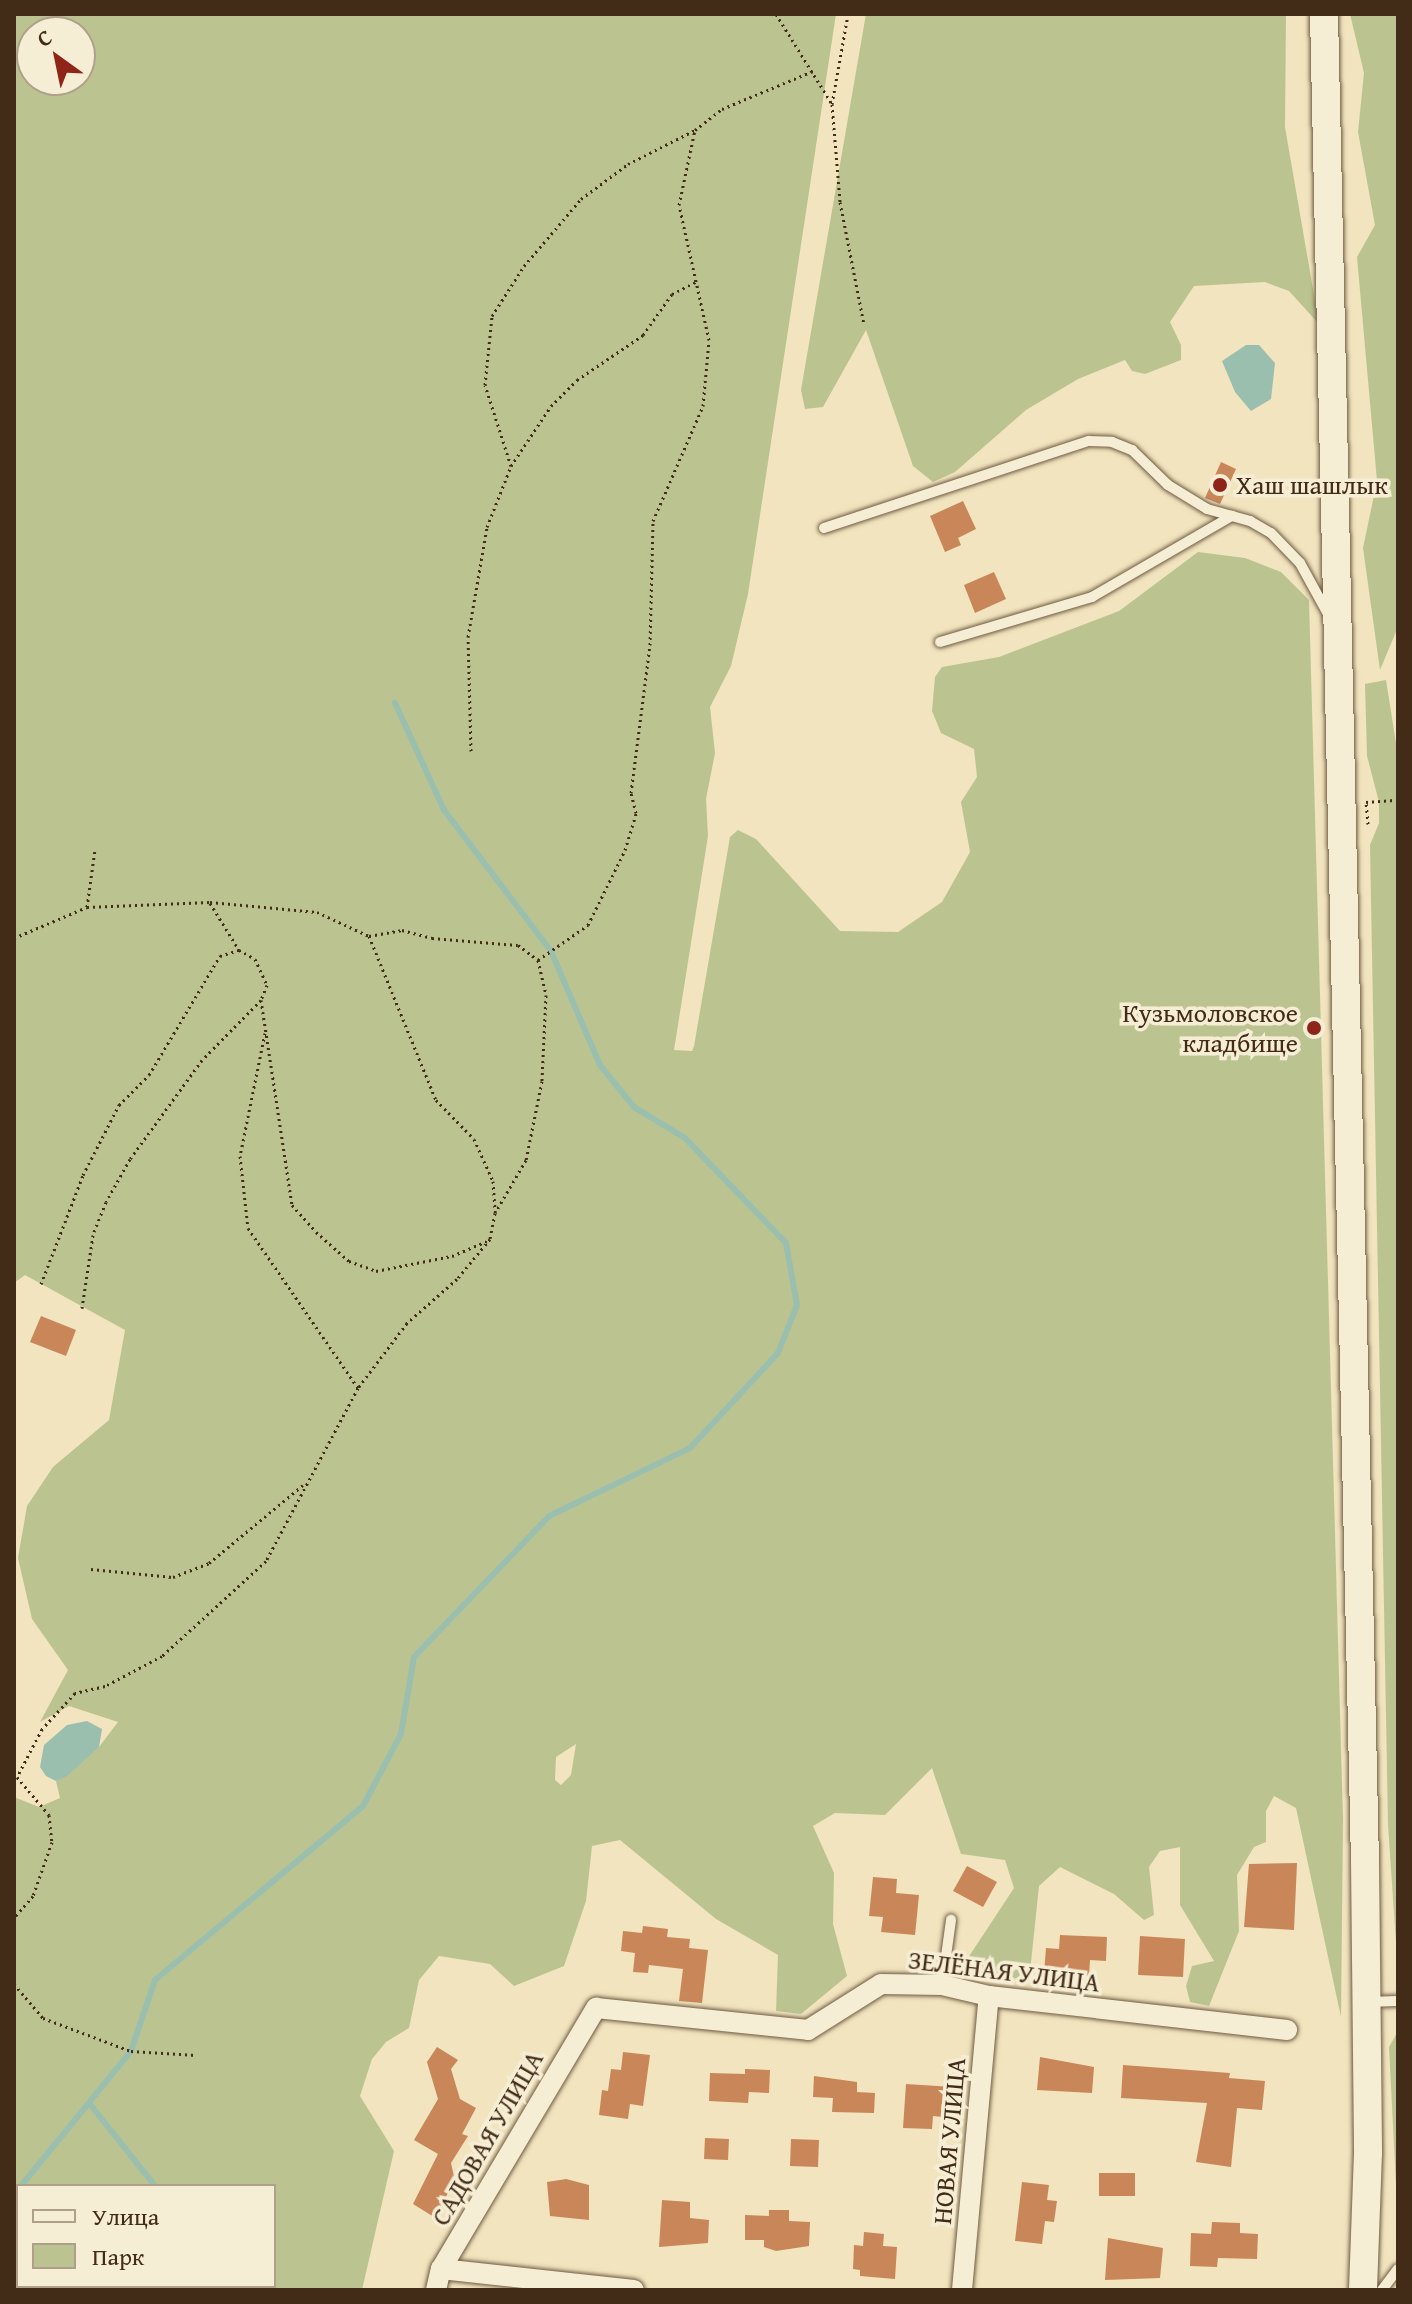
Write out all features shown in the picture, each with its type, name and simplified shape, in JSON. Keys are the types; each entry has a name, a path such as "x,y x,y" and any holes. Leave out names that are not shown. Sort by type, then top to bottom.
{"main road":[{"path":"1324,14 1368,2153 1363,2290"}],"street":[{"name":"ЗЕЛЁНАЯ УЛИЦА","path":"588,2015 602,2008 808,2030 881,1984 942,1985 989,1996 1287,2030"},
{"name":"НОВАЯ УЛИЦА","path":"962,2290 989,1996"},
{"name":"САДОВАЯ УЛИЦА","path":"436,2290 441,2269 588,2015"},
{"path":"441,2269 634,2290"}],"lane":[{"path":"824,528 1089,441 1112,442 1132,450 1168,485 1207,509 1250,521 1288,548 1317,589 1335,630"},
{"path":"940,642 1092,597 1232,516"},
{"path":"942,1985 951,1920"},
{"path":"1365,2002 1398,2001"},
{"path":"1382,2290 1398,2269"}],"path":[{"path":"776,14 832,104"},
{"path":"848,14 832,104 840,202 864,324"},
{"path":"511,466 485,385 492,316 524,266 581,199 628,164 695,130 722,109 813,71"},
{"path":"538,960 588,925 625,850 636,813 631,793 650,645 653,521 703,406 709,340 679,205 695,130"},
{"path":"471,751 468,637 487,527 511,466 551,406 577,380 643,335 672,294 696,282"},
{"path":"1368,824 1366,802 1398,800"},
{"path":"87,907 95,849"},
{"path":"14,938 87,907 210,902 317,912 369,936 402,930 432,938 518,945 538,960 546,995 542,1081 526,1160 495,1213"},
{"path":"82,1308 93,1235 130,1159 202,1060 261,1000 267,985 255,959 239,950 210,902"},
{"path":"14,1918 33,1896 52,1842 49,1815 17,1777 42,1729 75,1693 105,1686 162,1656 221,1607 266,1561 358,1388 407,1323 457,1279 490,1239 495,1213 493,1181 474,1139 436,1100 369,936"},
{"path":"41,1284 83,1175 119,1105 149,1075 175,1036 207,971 220,956 239,950"},
{"path":"261,1000 292,1205 316,1232 349,1261 376,1271 452,1256 490,1239"},
{"path":"266,1030 240,1156 248,1228 358,1388"},
{"path":"91,1569 173,1577 209,1563 306,1483"},
{"path":"14,1984 43,2018 131,2051 196,2055"}],"green space":[{"path":"14,14 836,14 748,594 731,666 710,707 715,753 706,799 708,836 674,1050 692,1051 694,1046 730,837 738,830 756,839 840,931 898,932 942,902 970,852 961,802 977,777 974,749 941,733 932,711 935,677 942,667 999,657 1119,611 1198,552 1245,558 1281,572 1309,600 1343,1820 1341,2017 1296,1808 1274,1796 1266,1811 1266,1842 1254,1847 1237,1875 1239,1931 1209,2006 1190,2002 1186,1986 1192,1966 1214,1961 1180,1905 1180,1847 1160,1851 1149,1867 1154,1915 1144,1920 1114,1894 1060,1867 1039,1886 1030,1972 1012,1980 962,1967 1014,1888 1005,1860 961,1854 932,1768 885,1815 835,1813 813,1826 834,1873 833,1924 847,1976 801,2014 776,2011 778,1955 716,1919 620,1840 592,1846 586,1901 564,1966 514,1986 490,1964 439,1956 419,1980 409,2028 386,2042 372,2059 360,2096 394,2151 362,2290 14,2290 14,1797 39,1807 60,1798 56,1781 99,1747 118,1722 69,1706 40,1722 68,1670 32,1619 18,1558 27,1506 53,1467 109,1420 125,1330 25,1275 14,1283","holes":["576,1744 571,1775 561,1785 555,1780 556,1757"]},
{"path":"866,14 1286,14 1285,127 1319,324 1289,291 1265,282 1194,286 1170,322 1181,345 1181,360 1145,374 1132,371 1125,360 1078,379 1026,410 955,472 933,482 913,466 866,330 823,407 805,409 801,390"},
{"path":"1350,14 1398,14 1398,627 1380,670 1363,548 1377,481 1357,257 1375,225 1358,132 1364,73"},
{"path":"1386,680 1398,756 1398,1972 1388,1825 1370,845 1379,823 1379,802 1367,756 1365,684"},
{"path":"1398,2031 1398,2225 1389,2047"}],"shaded area":[{"path":"1246,345 1259,345 1275,363 1271,399 1251,411 1235,392 1222,361"},
{"path":"87,1721 102,1729 99,1747 67,1776 56,1781 46,1776 40,1767 44,1745 67,1725"}],"building":[{"path":"1221,462 1236,469 1220,504 1205,498"},
{"path":"963,501 976,529 958,538 961,545 945,552 930,516"},
{"path":"994,572 1006,599 975,613 964,585"},
{"path":"41,1316 76,1330 66,1356 30,1342"},
{"path":"1297,1863 1294,1930 1244,1927 1249,1864"},
{"path":"967,1866 997,1882 983,1907 953,1891"},
{"path":"873,1877 897,1879 896,1893 919,1895 915,1935 881,1932 883,1917 869,1916"},
{"path":"643,1926 668,1929 667,1937 690,1939 689,1948 708,1950 702,2003 679,2001 683,1969 649,1965 648,1973 633,1972 635,1953 621,1951 623,1931 642,1933"},
{"path":"1060,1935 1107,1937 1106,1961 1090,1960 1089,1976 1044,1973 1046,1948 1059,1949"},
{"path":"1140,1936 1185,1939 1183,1977 1138,1975"},
{"path":"437,2047 458,2060 451,2069 460,2099 476,2108 462,2134 468,2136 451,2163 455,2181 434,2217 413,2204 438,2154 414,2140 438,2099 427,2062"},
{"path":"623,2052 650,2055 643,2106 630,2104 628,2119 599,2115 602,2090 608,2091 611,2069 621,2070"},
{"path":"1040,2057 1094,2067 1092,2093 1037,2090"},
{"path":"1123,2065 1230,2073 1229,2078 1265,2081 1262,2110 1237,2108 1231,2167 1196,2162 1207,2103 1121,2098"},
{"path":"745,2069 770,2070 769,2093 749,2092 748,2103 709,2101 710,2073 745,2074"},
{"path":"814,2076 857,2082 857,2092 875,2093 874,2113 832,2112 833,2098 813,2097"},
{"path":"906,2084 953,2087 952,2118 933,2116 932,2129 903,2128"},
{"path":"705,2138 729,2139 728,2160 704,2159"},
{"path":"791,2139 819,2140 818,2167 790,2166"},
{"path":"1099,2173 1135,2173 1135,2196 1099,2196"},
{"path":"566,2179 589,2185 589,2220 550,2216 547,2182"},
{"path":"1022,2182 1049,2185 1047,2200 1057,2201 1054,2222 1045,2221 1042,2244 1015,2241"},
{"path":"662,2200 690,2202 690,2218 709,2220 708,2243 659,2247"},
{"path":"769,2210 789,2210 789,2221 810,2222 809,2246 776,2251 764,2247 764,2240 745,2240 745,2215 769,2216"},
{"path":"1212,2222 1240,2223 1240,2233 1258,2234 1257,2259 1218,2258 1217,2267 1190,2266 1191,2233 1211,2234"},
{"path":"864,2232 884,2234 883,2246 897,2247 895,2279 860,2276 860,2270 853,2269 854,2245 863,2246"},
{"path":"1108,2238 1163,2248 1160,2278 1105,2280"}],"waterway":[{"path":"23,2184 131,2051 155,1980 363,1806 401,1734 414,1657 549,1516 690,1448 778,1353 797,1305 786,1243 685,1138 634,1107 600,1065 551,951 444,810 395,703"},
{"path":"89,2103 153,2184"}],"place":[{"name":"Хаш шашлык","path":"1220,485"},
{"name":"Кузьмоловское кладбище","path":"1314,1028"}]}
